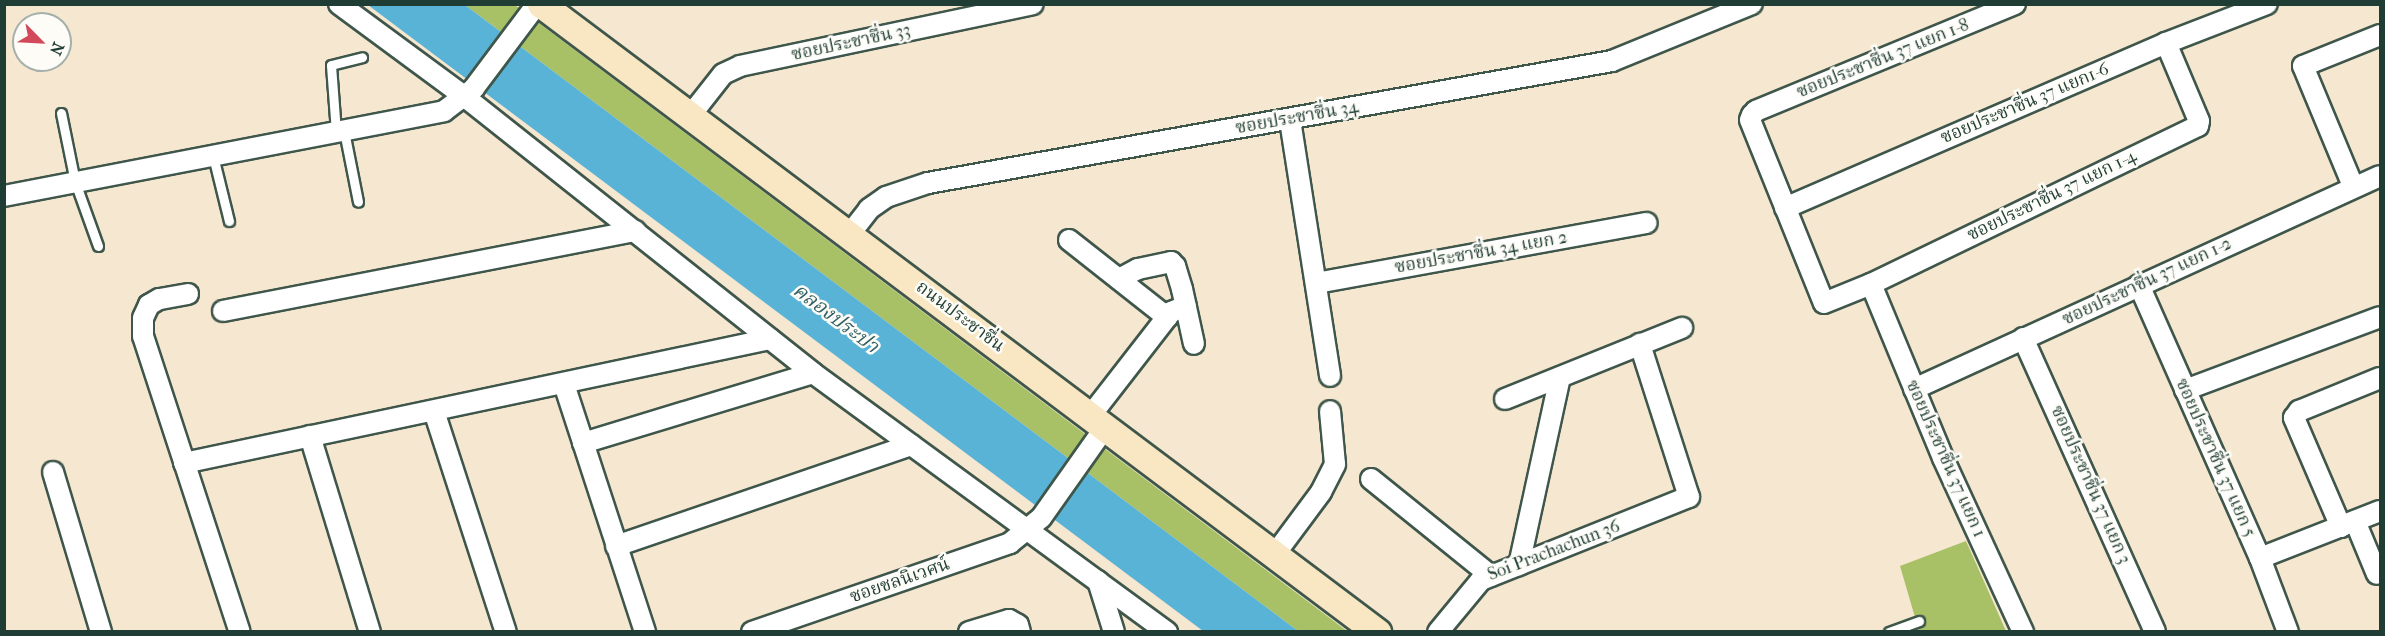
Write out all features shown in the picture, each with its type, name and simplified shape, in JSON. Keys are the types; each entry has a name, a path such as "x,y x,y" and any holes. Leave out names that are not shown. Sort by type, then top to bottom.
{"main road":[{"name":"ถนนประชาชื่น","path":"539,4 1377,632"}],"street":[{"path":"339,4 469,92 635,231 813,373 911,445 1034,524 1098,581 1167,632"},
{"path":"4,196 444,111 469,92 539,4"},
{"name":"ซอยประชาชื่น 33","path":"690,116 723,74 740,66 1033,4"},
{"name":"ซอยประชาชื่น 34","path":"849,235 869,209 886,197 928,183 1612,61 1752,4"},
{"name":"ซอยประชาชื่น 37 แยก 1-8","path":"1785,208 1750,120 1756,111 2015,4"},
{"name":"ซอยประชาชื่น 37 แยก1-6","path":"1785,208 2166,43 2267,4"},
{"path":"2353,186 2303,66 2380,35"},
{"name":"ซอยประชาชื่น 37 แยก 1-4","path":"1785,208 1824,303 1871,284 2198,126 2199,121 2166,43"},
{"path":"1290,120 1330,376"},
{"name":"ซอยประชาชื่น 37 แยก 1-2","path":"1914,389 2353,186 2380,176"},
{"name":"ซอยประชาชื่น 34 แยก 2","path":"1316,283 1647,223"},
{"path":"223,311 635,231"},
{"path":"1069,240 1167,317"},
{"path":"1119,279 1138,269 1171,262 1175,266 1194,344"},
{"name":"ซอยประชาชื่น 37 แยก 1","path":"1871,284 1914,389 2023,632"},
{"name":"ซอยประชาชื่น 37 แยก 5","path":"2139,285 2260,558 2288,632"},
{"path":"188,294 159,299 149,305 143,318 143,336 240,632"},
{"path":"1034,524 1083,458 1098,421 1167,317 1171,312 1186,306"},
{"path":"2185,390 2380,317"},
{"path":"1505,399 1682,328"},
{"path":"184,463 770,339"},
{"name":"ซอยประชาชื่น 37 แยก 3","path":"2023,339 2155,632"},
{"name":"Soi Prachachun 36","path":"1438,632 1481,580 1689,497 1640,344"},
{"path":"583,443 813,373"},
{"path":"1519,565 1560,377"},
{"path":"2377,574 2348,524 2294,417 2299,411 2380,378"},
{"path":"564,384 645,632"},
{"path":"434,411 506,632"},
{"path":"1275,554 1321,492 1335,464 1330,411"},
{"path":"310,436 370,632"},
{"path":"616,546 911,445"},
{"path":"53,472 101,632"},
{"path":"1371,480 1491,576"},
{"path":"2260,558 2380,511"},
{"name":"ซอยชลนิเวศน์","path":"752,632 1010,543 1034,524"},
{"path":"1098,581 1114,632"},
{"path":"969,632 1009,621 1018,625 1020,632"}],"lane":[{"path":"358,202 340,132 331,65 362,57"},
{"path":"61,113 75,183 98,246"},
{"path":"213,156 229,221"},
{"path":"1889,632 1919,621"}],"green space":[{"path":"465,5 515,5 1347,631 1298,631"},
{"path":"1966,541 2006,631 1919,631 1900,566"}],"water":[{"name":"คลองประปา","path":"368,5 465,5 1298,631 1203,631"}]}
